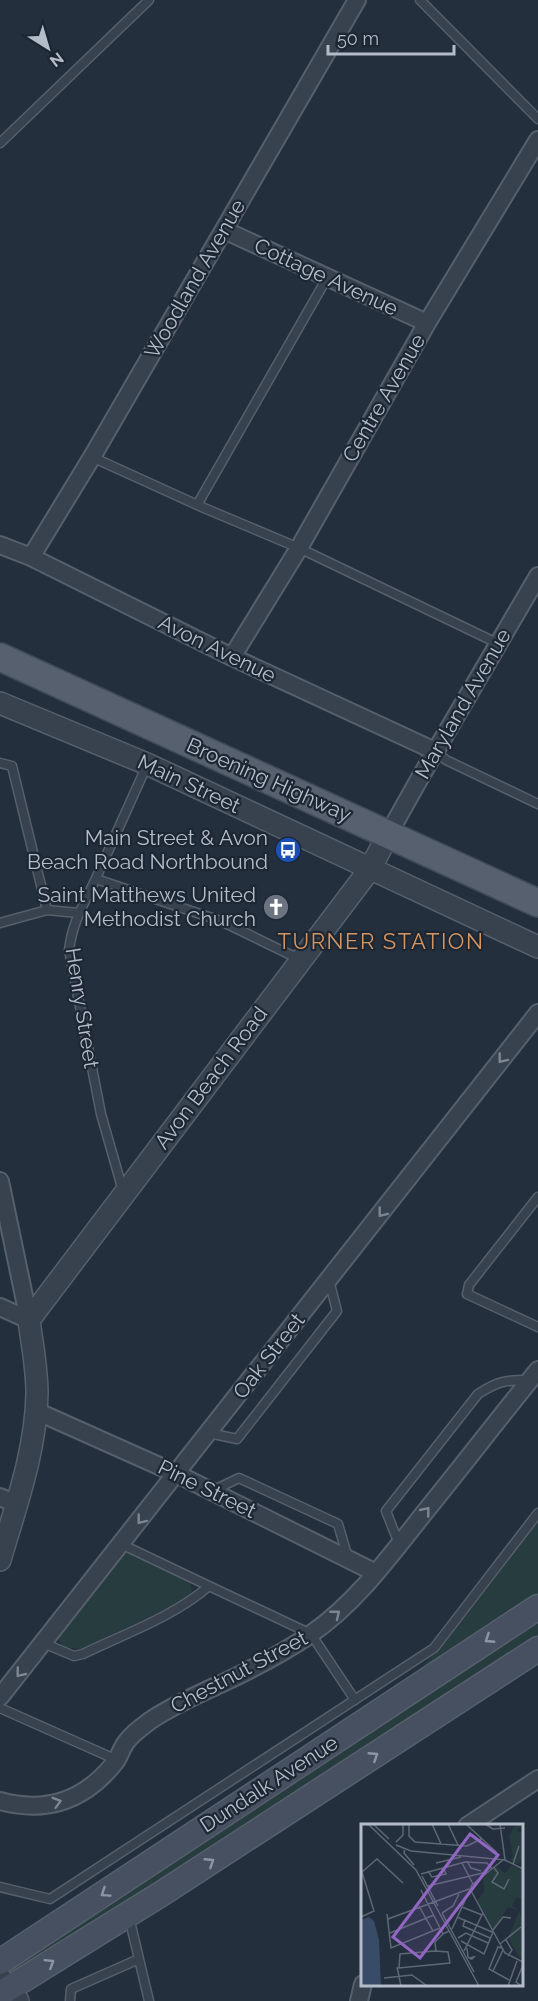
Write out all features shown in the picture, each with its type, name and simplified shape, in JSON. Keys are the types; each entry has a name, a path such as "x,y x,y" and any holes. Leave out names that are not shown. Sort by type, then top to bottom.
{"main road":[{"name":"Broening Highway","path":"0,657 538,903"},
{"name":"Dundalk Avenue","path":"0,1962 538,1607"},
{"name":"Dundalk Avenue","path":"7,1990 129,1914 538,1649"}],"street":[{"name":"Woodland Avenue","path":"31,557 92,457 357,0"},
{"name":"Centre Avenue","path":"232,657 299,548 427,323 538,140"},
{"name":"Cottage Avenue","path":"224,230 427,323"},
{"name":"Avon Avenue","path":"0,545 31,557 232,657 435,751"},
{"name":"Maryland Avenue","path":"389,833 538,576"},
{"name":"Main Street","path":"0,703 147,764 538,947"},
{"name":"Avon Beach Road","path":"29,1320 370,869 389,833"},
{"name":"Oak Street","path":"0,1698 538,1013"},
{"path":"0,1181 29,1320 37,1373 32,1444 8,1501 0,1560"},
{"path":"0,1307 29,1320"},
{"name":"Chestnut Street","path":"0,1801 19,1806 38,1807 61,1802 94,1782 117,1760 126,1741 161,1713 271,1659 311,1634 343,1608 376,1573 534,1375"},
{"name":"Pine Street","path":"36,1411 177,1474 376,1573"},
{"path":"470,1824 538,1779"},
{"path":"359,2001 363,1986"}],"lane":[{"path":"0,143 148,0"},
{"path":"420,0 538,119"},
{"path":"197,505 327,278"},
{"path":"92,457 299,548 499,644"},
{"path":"435,751 446,760 538,804"},
{"path":"0,763 12,766 47,910"},
{"name":"Henry Street","path":"123,1193 101,1114 69,950 78,913 96,879 147,764"},
{"path":"96,879 221,921 301,960"},
{"path":"0,923 47,910 78,913"},
{"path":"538,1197 469,1285 467,1294 538,1328"},
{"path":"209,1432 237,1439 337,1311 329,1280"},
{"path":"399,1545 386,1511 478,1394 494,1383 534,1375"},
{"path":"212,1491 239,1478 338,1524 348,1559"},
{"path":"0,1887 50,1899 435,1648 538,1513"},
{"path":"121,1544 311,1634 355,1700"},
{"path":"44,1643 75,1656 83,1654 195,1599 209,1586"},
{"path":"0,1708 117,1760"},
{"path":"129,1914 149,2001"},
{"path":"70,2001 71,1989 139,1959"}],"green space":[{"path":"538,1521 538,1594 422,1668"},
{"path":"126,1552 189,1580 192,1591 185,1600 81,1649 64,1647 58,1639"},
{"path":"538,1622 538,1636 17,1972 12,1967 250,1809"}],"place":[{"name":"Main Street & Avon Beach Road Northbound","path":"288,850"},
{"name":"Saint Matthews United Methodist Church","path":"276,907"}],"district":[{"name":"TURNER STATION","path":"381,941"}]}
